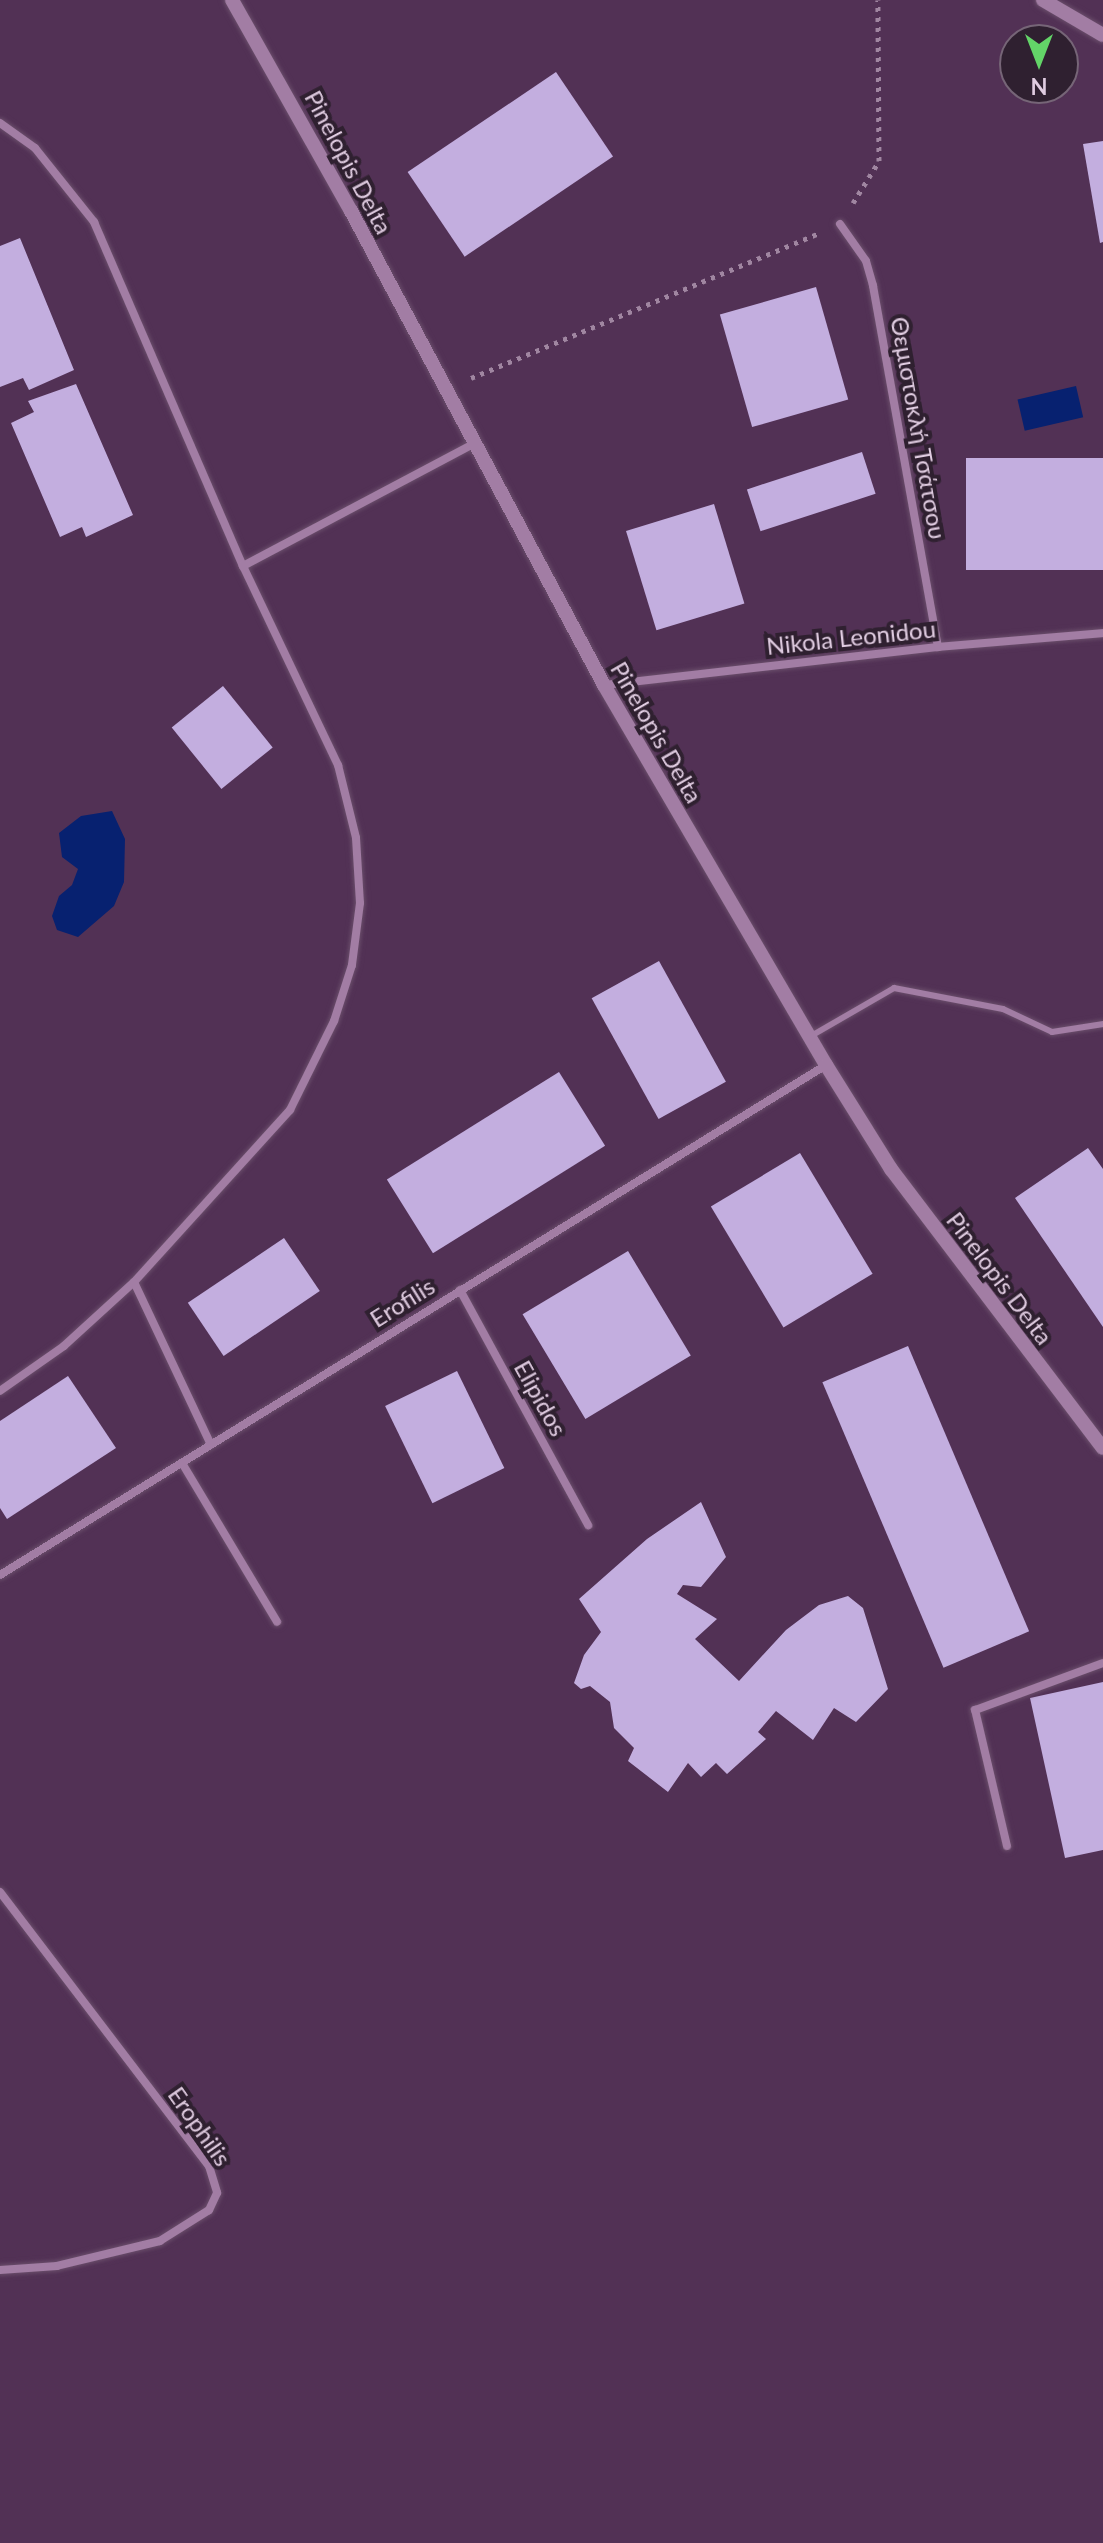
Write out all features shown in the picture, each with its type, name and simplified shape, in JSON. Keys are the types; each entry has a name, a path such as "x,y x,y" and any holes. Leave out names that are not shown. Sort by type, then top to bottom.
{"street":[{"name":"Pinelopis Delta","path":"232,0 289,97 604,685 826,1065 891,1169 1103,1448"},
{"path":"1043,0 1103,35"},
{"path":"0,123 35,148 94,222 243,566 338,765 356,838 360,903 352,965 334,1021 290,1110 134,1282 64,1346 0,1391"},
{"name":"Θεμιστοκλή Τσάτσου","path":"840,224 866,261 873,286 938,647"},
{"path":"243,566 475,443"},
{"name":"Nikola Leonidou","path":"604,685 938,647 1103,633"},
{"name":"Erofilis","path":"0,1575 826,1065"},
{"path":"134,1282 211,1445"},
{"name":"Elipidos","path":"460,1290 588,1525"},
{"path":"182,1463 277,1622"},
{"path":"1007,1846 975,1710 1103,1663"},
{"name":"Erophilis","path":"0,1892 209,2166 217,2193 209,2210 160,2241 57,2266 0,2270"}],"lane":[{"path":"810,1037 894,988 1003,1009 1052,1032 1103,1024"}],"path":[{"path":"446,389 840,224 879,161 878,0"}],"shaded area":[{"path":"1076,386 1083,417 1025,431 1018,399"},
{"path":"112,811 125,839 124,882 114,906 78,937 57,930 52,916 59,896 72,885 78,869 62,857 59,833 81,816"}],"building":[{"path":"556,72 613,157 465,257 408,172"},
{"path":"1103,141 1103,242 1100,243 1083,144"},
{"path":"20,238 74,370 29,390 23,378 0,387 0,246"},
{"path":"816,287 848,399 752,427 720,315"},
{"path":"76,384 133,515 86,537 82,527 60,537 11,423 34,412 28,401"},
{"path":"862,452 876,494 761,531 747,489"},
{"path":"966,458 1103,458 1103,570 966,570"},
{"path":"714,504 744,603 656,630 626,531"},
{"path":"223,686 273,747 221,789 172,728"},
{"path":"659,961 726,1082 659,1119 592,998"},
{"path":"559,1072 605,1146 433,1253 387,1180"},
{"path":"1088,1148 1103,1169 1103,1327 1015,1198"},
{"path":"800,1153 873,1274 783,1327 711,1207"},
{"path":"284,1238 320,1291 224,1356 188,1303"},
{"path":"628,1251 691,1356 585,1419 523,1314"},
{"path":"908,1346 1029,1631 944,1668 822,1382"},
{"path":"457,1371 504,1468 432,1503 385,1406"},
{"path":"68,1376 116,1448 7,1519 0,1508 0,1421"},
{"path":"701,1502 726,1557 701,1587 683,1585 677,1594 717,1619 695,1639 739,1681 786,1630 819,1605 848,1596 863,1608 888,1689 856,1722 834,1708 813,1740 776,1711 758,1732 766,1739 727,1774 716,1763 701,1777 688,1763 668,1792 628,1761 634,1748 614,1728 610,1702 590,1686 581,1689 574,1683 584,1655 601,1632 579,1599 647,1539"},
{"path":"1103,1682 1103,1850 1065,1858 1030,1698"}]}
